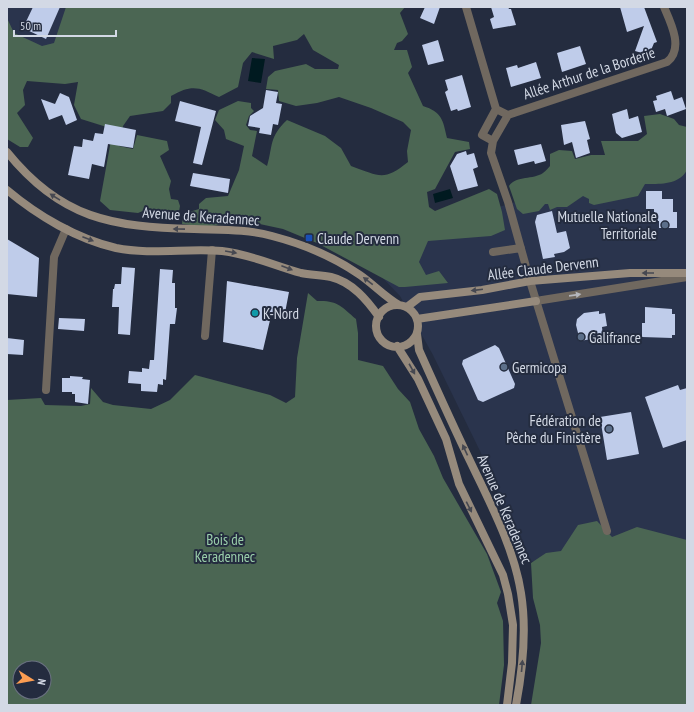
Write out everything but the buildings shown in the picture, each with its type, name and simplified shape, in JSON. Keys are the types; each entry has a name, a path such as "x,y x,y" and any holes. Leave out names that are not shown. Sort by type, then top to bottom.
{"street":[{"path":"466,7 496,109 482,135 493,141 491,153 508,202 536,301 607,531"},
{"name":"Allée Arthur de la Borderie","path":"493,141 508,115 667,62 673,55 676,47 671,23 664,7"},
{"name":"Allée Arthur de la Borderie","path":"496,109 508,115"},
{"name":"Avenue de Keradennec","path":"7,152 29,177 46,192 71,207 93,216 136,226 241,230 271,235 311,249 338,262 360,275 403,306"},
{"path":"7,190 20,201 66,229 117,248 144,250 212,250 235,253 302,273 332,278 348,285 368,301 379,317"},
{"path":"46,390 54,257 66,229"},
{"path":"493,252 521,248"},
{"path":"205,336 212,250"},
{"name":"Allée Claude Dervenn","path":"403,306 420,297 482,290 530,281 630,273 687,273"},
{"name":"Allée Claude Dervenn","path":"417,319 687,277"},
{"path":"403,306 411,310 417,319 417,334 408,344 397,346 387,344 378,334 376,328 379,317 388,307 403,306"},
{"name":"Avenue de Keradennec","path":"417,334 419,350 491,504 514,562 523,607 524,637 516,705"},
{"name":"Avenue de Keradennec","path":"397,346 418,380 446,439 459,484 488,542 502,575 508,594 513,625 512,663 507,705"}],"shaded area":[{"path":"7,7 95,7 98,53 7,56"},
{"path":"252,58 265,59 261,83 248,81"},
{"path":"687,153 687,545 528,562 480,451 433,355 400,296 378,273 415,231"},
{"path":"450,189 453,198 435,203 433,194"}],"green space":[{"path":"66,7 405,7 400,13 408,34 402,41 397,43 394,50 407,50 412,67 408,73 423,106 434,111 441,118 447,138 469,142 470,149 455,152 435,189 427,192 429,207 435,211 489,189 497,194 505,230 491,236 428,241 419,262 426,275 439,271 448,283 399,287 317,243 283,229 255,223 248,225 225,224 206,227 182,224 183,214 199,209 199,204 206,198 228,196 239,170 244,146 226,139 224,130 215,120 219,110 238,101 251,103 251,108 254,111 249,116 246,125 250,130 257,131 252,156 267,166 274,136 287,120 325,136 341,148 351,166 375,174 387,175 408,162 407,151 411,130 403,122 371,108 339,97 317,103 296,106 279,101 278,90 266,89 268,77 275,71 306,64 315,69 338,69 339,65 313,50 304,34 297,40 273,46 274,59 252,52 243,63 238,87 219,97 201,89 190,88 171,96 171,103 163,111 130,116 123,126 119,146 133,149 137,135 167,141 169,150 160,156 171,181 169,189 171,199 178,200 180,206 178,217 145,210 138,213 110,210 100,201 113,129 81,119 74,105 78,82 65,84 27,81 23,90 25,105 17,113 33,138 28,147 20,147 7,139 7,18 14,33 42,46 54,43"},
{"path":"660,114 674,119 679,125 687,127 688,168 684,175 679,179 669,183 645,184 638,196 594,205 589,203 589,199 583,196 567,207 557,207 550,210 548,204 545,204 539,211 523,214 517,209 509,186 516,180 539,175 544,172 550,166 550,154 559,150 572,151 575,159 591,155 605,155 601,141 638,141 647,134 644,116"},
{"name":"Bois de Keradennec","path":"308,293 317,301 324,301 338,305 356,319 358,333 358,360 383,366 398,389 410,402 419,429 434,456 443,478 487,554 501,592 497,603 503,621 504,665 499,705 7,705 7,400 41,398 45,405 81,406 90,404 91,388 103,402 113,405 151,409 170,400 195,375 270,395 286,403 295,397 297,358"},
{"path":"597,521 612,537 637,527 687,540 687,705 531,705 541,643 540,625 533,598 531,563 546,553 561,551 578,525"}],"place":[{"name":"Mutuelle Nationale Territoriale","path":"665,225"},
{"name":"Claude Dervenn","path":"309,238"},
{"name":"K-Nord","path":"255,313"},
{"name":"Galifrance","path":"581,337"},
{"name":"Germicopa","path":"504,367"},
{"name":"Fédération de Pêche du Finistère","path":"609,429"}]}
